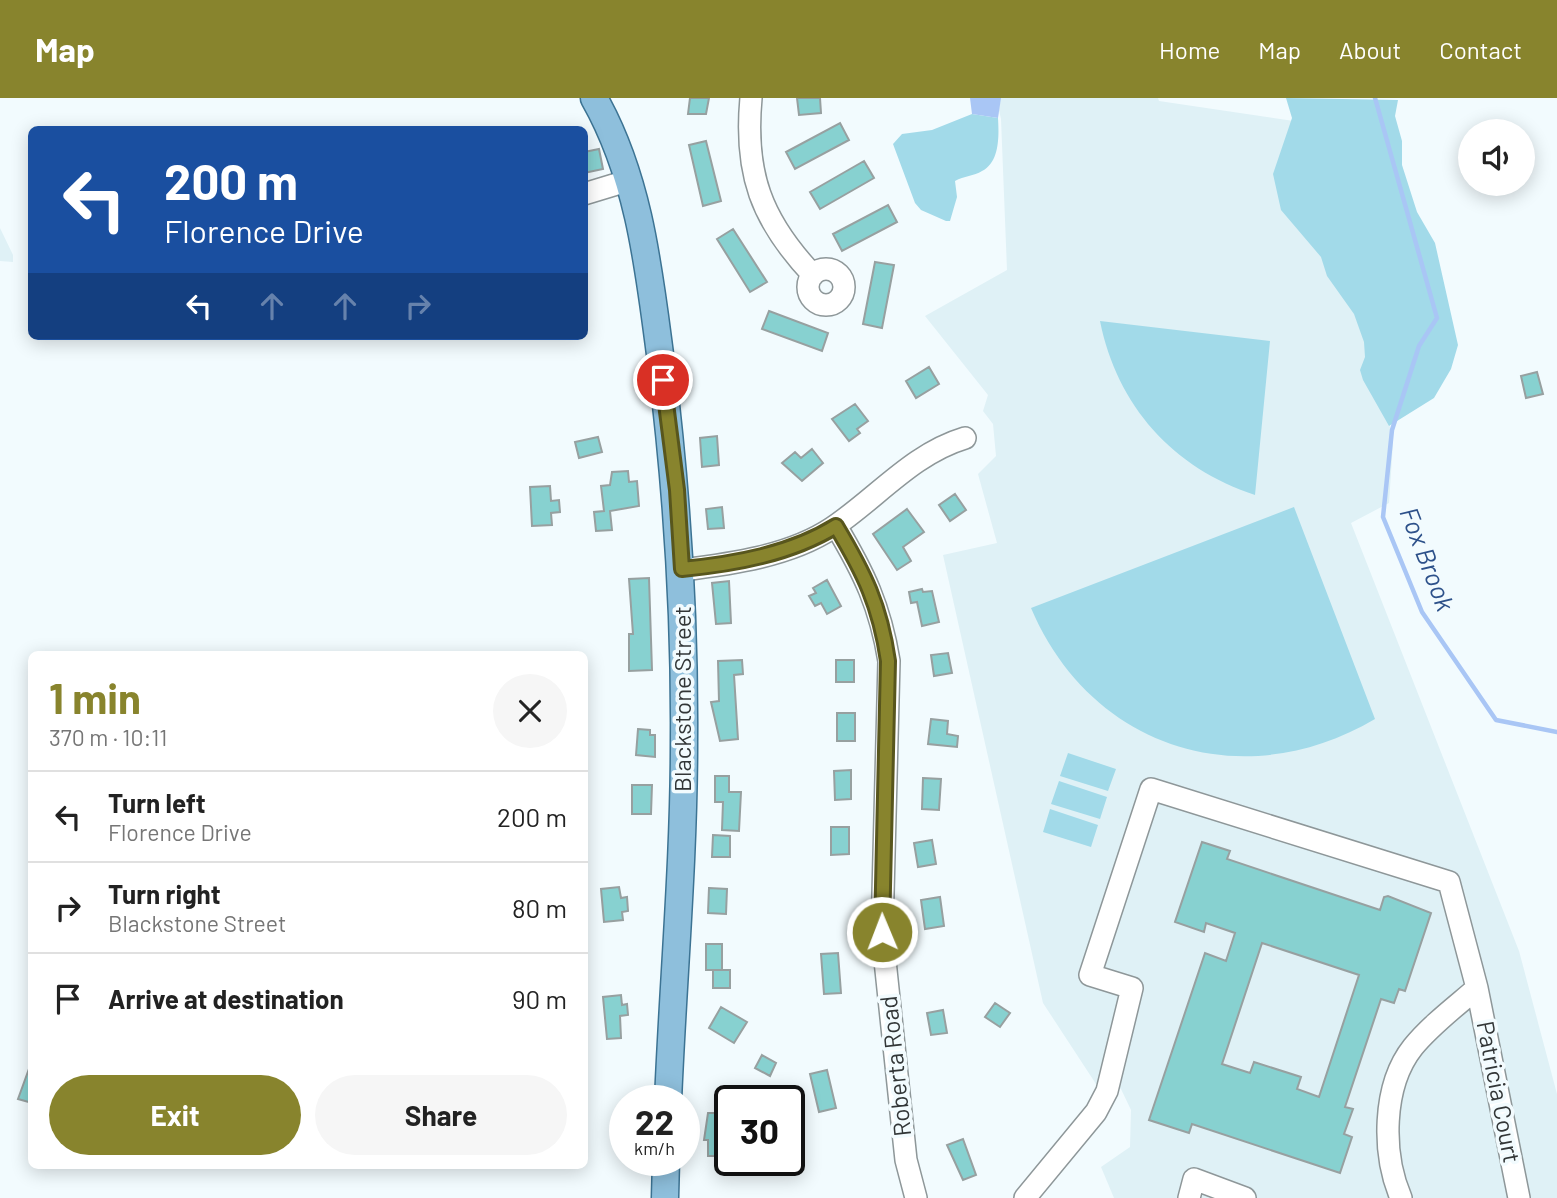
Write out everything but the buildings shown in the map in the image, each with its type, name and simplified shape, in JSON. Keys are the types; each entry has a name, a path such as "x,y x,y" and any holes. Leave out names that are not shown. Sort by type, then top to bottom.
{"main road":[{"name":"Blackstone Street","path":"594,98 619,148 631,180 655,314 677,490 682,569 684,743 669,1085"},
{"path":"665,1198 666,1176"}],"street":[{"path":"751,98 747,137 756,184 782,239 813,275"},
{"path":"588,193 631,180"},
{"path":"682,569 724,564 776,551 816,537 836,526 929,452 965,438"},
{"name":"Roberta Road","path":"836,526 870,585 881,617 888,661 882,932 906,1160 916,1198"},
{"name":"Patricia Court","path":"1025,1198 1080,1129 1097,1112 1107,1091 1132,988 1090,975 1151,789 1449,882 1477,988 1516,1197"},
{"path":"1401,1198 1393,1172 1388,1131 1401,1068 1420,1038 1477,988"},
{"path":"1189,1198 1195,1179 1245,1198"}],"shaded area":[{"path":"970,98 1001,98 998,118 972,114"},
{"path":"996,98 1158,98 1159,101 1382,134 1388,417 1393,443 1389,503 1351,523 1519,951 1557,1094 1557,1198 1114,1198 1101,1167 1130,1147 1131,1110 1121,1089 1096,1084 1043,1003 943,555 997,543 978,474 996,456 993,424 983,411 988,395 925,316 1007,270 1001,119"},
{"path":"1286,98 1398,100 1395,116 1402,141 1402,165 1417,212 1435,243 1458,345 1451,369 1434,398 1389,426 1363,380 1360,370 1365,357 1364,342 1354,314 1327,276 1321,257 1281,210 1273,174 1292,118"},
{"path":"972,114 998,118 997,148 988,167 955,181 957,197 950,221 946,221 921,210 915,203 893,144 902,134 932,130"},
{"path":"0,228 13,255 13,262 0,261"},
{"path":"1100,321 1270,341 1255,495 1225,483 1199,468 1153,430 1120,380 1108,352"},
{"path":"1294,507 1375,719 1325,742 1274,754 1224,755 1176,746 1131,726 1092,696 1058,656 1031,608"},
{"path":"1068,753 1116,769 1108,791 1060,776"},
{"path":"1059,781 1107,797 1100,819 1051,804"},
{"path":"1050,809 1098,825 1091,847 1043,832"}],"waterway":[{"name":"Fox Brook","path":"1375,98 1437,318 1419,346 1392,430 1383,517 1422,612 1496,720 1557,732"}],"route":[{"path":"663,380 677,490 682,569 724,564 776,551 816,537 836,526 870,585 884,629 888,661 882,932"}]}
